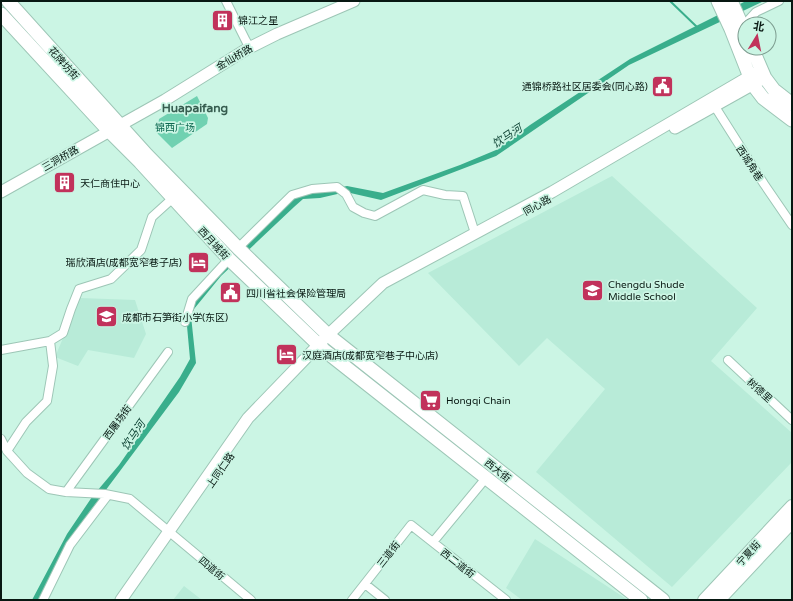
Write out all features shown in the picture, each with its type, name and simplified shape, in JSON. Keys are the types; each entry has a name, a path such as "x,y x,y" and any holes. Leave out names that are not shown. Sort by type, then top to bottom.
{"main road":[{"name":"花牌坊街","path":"8,1 114,128"},
{"path":"722,2 737,24"},
{"name":"花牌坊街","path":"1,14 114,128"},
{"path":"750,56 763,98 792,120"},
{"path":"753,56 757,77 792,104"},
{"name":"西月城街","path":"114,128 140,162 229,259 326,342"},
{"name":"西月城街","path":"114,128 238,248 326,342"},
{"name":"西大街","path":"326,342 486,478 641,600"},
{"name":"西大街","path":"326,342 663,600"},
{"name":"宁夏街","path":"704,600 792,506"},
{"name":"宁夏街","path":"719,600 792,522"}],"street":[{"path":"226,1 250,47"},
{"name":"金仙桥路","path":"114,128 165,100 250,47 354,1"},
{"path":"752,16 756,12 779,1"},
{"path":"326,342 383,283 552,192 757,77"},
{"name":"西城角巷","path":"712,103 792,226"},
{"name":"同心路","path":"326,342 382,288 533,207 712,103"},
{"name":"三洞桥路","path":"1,192 114,128"},
{"path":"238,248 292,195 312,189 338,187 346,194 353,207 364,213 375,216 423,190 446,195 463,196 475,233"},
{"path":"1,350 50,341 64,333 79,289 111,279 141,250 152,217 173,198"},
{"path":"185,322 192,299 229,259"},
{"path":"7,452 26,422 47,401 53,366 50,341"},
{"name":"上同仁路","path":"129,600 171,534 254,422 326,342"},
{"name":"西屠场街","path":"66,492 168,352"},
{"name":"树德里","path":"728,360 792,420"},
{"name":"四道街","path":"1,439 7,452 27,473 49,488 66,492 106,494 130,499 251,600"},
{"path":"433,542 486,478"},
{"path":"43,600 70,545 106,494"},
{"name":"西二道街","path":"411,525 506,600"},
{"name":"三道街","path":"352,600 411,525"},
{"path":"121,600 171,534"},
{"path":"365,584 385,600"}],"shaded area":[{"path":"746,1 764,1 629,65 496,156 381,200 346,192 320,198 303,199 221,276 194,309 191,316 196,363 179,392 70,538 39,600 32,600 67,534 92,497 119,465 180,377 190,359 187,314 191,302 282,208 298,196 347,186 383,193 460,165 496,150 530,125 630,59"},
{"path":"612,176 757,308 711,361 792,433 792,462 672,587 536,472 605,389 547,338 519,366 428,273"},
{"name":"成都市石笋街小学(东区)","path":"80,298 135,300 146,334 134,358 88,350 78,366 55,357"},
{"path":"535,539 628,600 522,600 506,588"},
{"path":"184,586 202,600 173,600"}],"green space":[{"name":"锦西广场","path":"197,96 208,118 207,124 172,148 157,133 159,119"}],"waterway":[{"path":"670,1 698,28"}],"place":[{"name":"锦江之星","path":"222,20"},
{"name":"通锦桥路社区居委会(同心路)","path":"663,86"},
{"name":"天仁商住中心","path":"64,183"},
{"name":"瑞欣酒店(成都宽窄巷子店)","path":"198,262"},
{"name":"Chengdu Shude Middle School","path":"592,290"},
{"name":"四川省社会保险管理局","path":"231,293"},
{"name":"成都市石笋街小学(东区)","path":"106,317"},
{"name":"汉庭酒店(成都宽窄巷子中心店)","path":"287,355"},
{"name":"Hongqi Chain","path":"430,400"}],"district":[{"name":"Huapaifang","path":"195,108"}],"water label":[{"name":"饮马河","path":"507,136"},
{"name":"饮马河","path":"133,435"}]}
